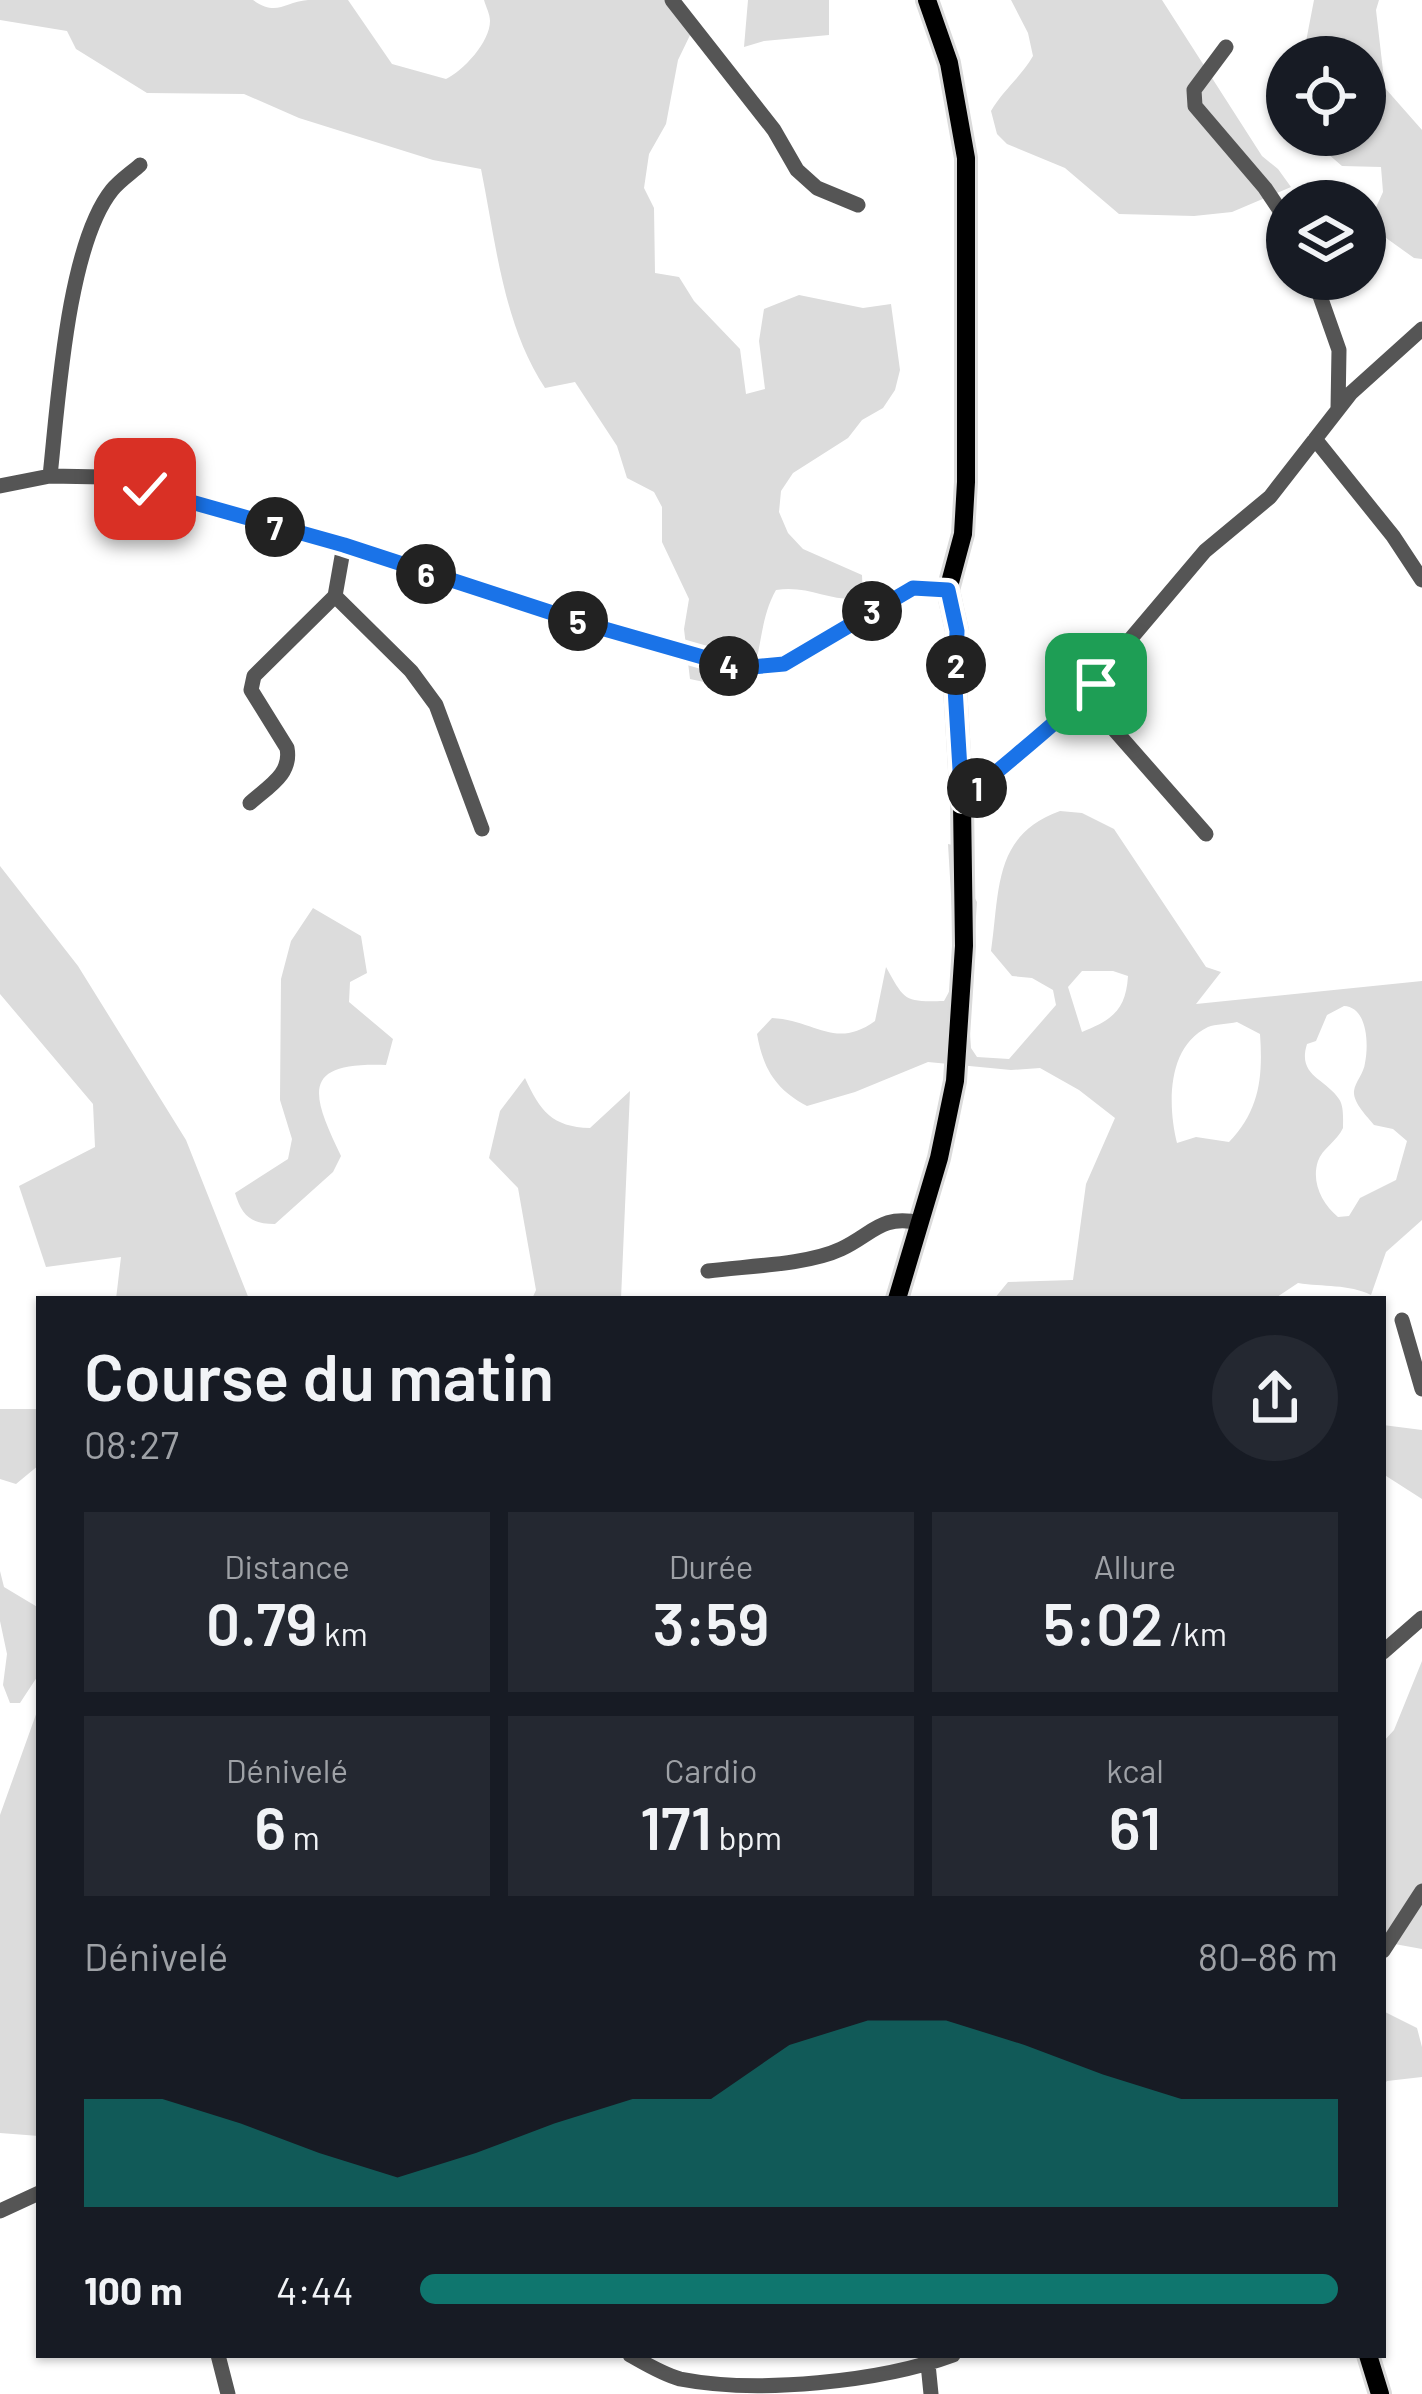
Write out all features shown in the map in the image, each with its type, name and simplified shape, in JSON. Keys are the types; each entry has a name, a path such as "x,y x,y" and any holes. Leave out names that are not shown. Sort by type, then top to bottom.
{"main road":[{"path":"898,1296 955,1081 964,946 957,631 948,590 963,534 966,482 966,158 949,63 927,0"},
{"path":"1369,2358 1380,2394"}],"street":[{"path":"672,0 774,130 797,170 817,188 858,205"},
{"path":"1226,47 1194,90 1195,106 1266,190"},
{"path":"50,476 74,290 94,224 111,191 140,165"},
{"path":"1321,300 1339,350 1337,413"},
{"path":"962,802 1096,684 1157,603 1205,551 1270,497 1351,393 1422,328"},
{"path":"1315,439 1422,580"},
{"path":"0,486 50,476 104,477 344,545 596,627 741,668 784,664 913,588 948,590"},
{"path":"250,803 287,769 289,758 251,690 254,676 334,596 344,545"},
{"path":"334,596 411,671 436,705 482,829"},
{"path":"1066,714 1088,716 1111,726 1206,834"},
{"path":"708,1271 827,1254 879,1225 900,1218 920,1223"},
{"path":"1402,1320 1422,1389"},
{"path":"1386,1649 1422,1618"},
{"path":"1386,1946 1422,1891"},
{"path":"0,2211 36,2194"},
{"path":"219,2358 228,2394"},
{"path":"636,2358 682,2380 739,2386 844,2380 945,2358"},
{"path":"928,2364 931,2394"}],"shaded area":[{"path":"0,0 253,0 275,8 308,0 348,0 392,64 446,79 467,63 486,38 490,21 484,0 677,0 693,29 678,60 666,124 649,154 644,188 654,208 655,273 679,277 694,301 740,349 746,394 765,389 759,341 764,309 799,295 863,308 891,304 900,370 895,390 883,408 862,420 848,438 793,473 781,491 779,512 788,533 803,549 862,575 863,599 776,590 751,679 732,688 690,679 684,629 689,599 662,542 662,507 654,492 627,478 617,446 575,382 545,388 531,363 510,310 481,169 433,160 299,118 244,94 147,93 76,49 67,31 0,20"},
{"path":"748,0 829,0 829,35 744,47"},
{"path":"1011,0 1162,0 1262,156 1286,180 1266,180 1266,198 1232,212 1119,214 1065,168 1007,144 997,134 991,111 1033,56 1028,33"},
{"path":"1314,0 1379,0 1379,36 1307,36"},
{"path":"1386,89 1422,130 1422,259 1386,238 1386,180 1382,180 1381,167 1342,166 1330,156 1386,156"},
{"path":"1060,811 1082,813 1114,829 1206,967 1221,972 1196,1004 1422,981 1422,1220 1386,1252 1371,1295 1345,1287 1298,1283 1278,1296 996,1296 1008,1282 1073,1280 1086,1184 1115,1118 1040,1068 928,1062 807,1106 772,1076 757,1034 772,1018 836,1033 861,1029 875,1021 886,967 907,997 944,1001 956,979 948,844 957,846 962,874 977,902 971,1048 977,1057 1009,1059 1056,1005 1053,990 1032,978 1012,976 991,951 1004,867 1022,834","holes":["1082,971 1128,976 1124,997 1116,1012 1082,1032 1068,987","1344,1006 1358,1013 1366,1036 1364,1067 1354,1096 1374,1125 1393,1129 1407,1141 1396,1180 1360,1198 1349,1216 1338,1217 1323,1199 1316,1169 1343,1128 1342,1105 1309,1070 1305,1055 1327,1015","1237,1022 1260,1034 1260,1078 1247,1118 1229,1142 1196,1137 1177,1143 1173,1079 1184,1048 1208,1027"]},
{"path":"0,866 78,966 186,1140 248,1296 116,1296 121,1257 46,1267 19,1186 95,1147 93,1104 0,994"},
{"path":"313,908 361,936 367,973 350,982 349,1002 393,1039 386,1065 358,1065 326,1076 319,1099 341,1156 333,1172 275,1224 267,1224 249,1217 235,1193 288,1159 292,1139 280,1100 281,979 291,941"},
{"path":"525,1078 549,1115 590,1128 630,1091 621,1296 533,1296 518,1188 489,1158 500,1111"},
{"path":"0,1409 36,1409 36,1467 16,1484 0,1479"},
{"path":"1386,1425 1422,1430 1422,1499 1386,1476"},
{"path":"0,1571 4,1587 36,1606 36,1679 20,1703 10,1703 3,1685 7,1654 0,1621"},
{"path":"1422,1661 1422,1949 1389,1943 1386,1947 1386,1739"},
{"path":"36,1714 36,2136 0,2133 0,1815"},
{"path":"1386,2012 1417,2028 1422,2047 1422,2077 1387,2081"}],"route":[{"path":"145,489 344,545 580,622 741,668 784,664 913,588 948,590 957,631 955,688 962,802 1096,684"}]}
